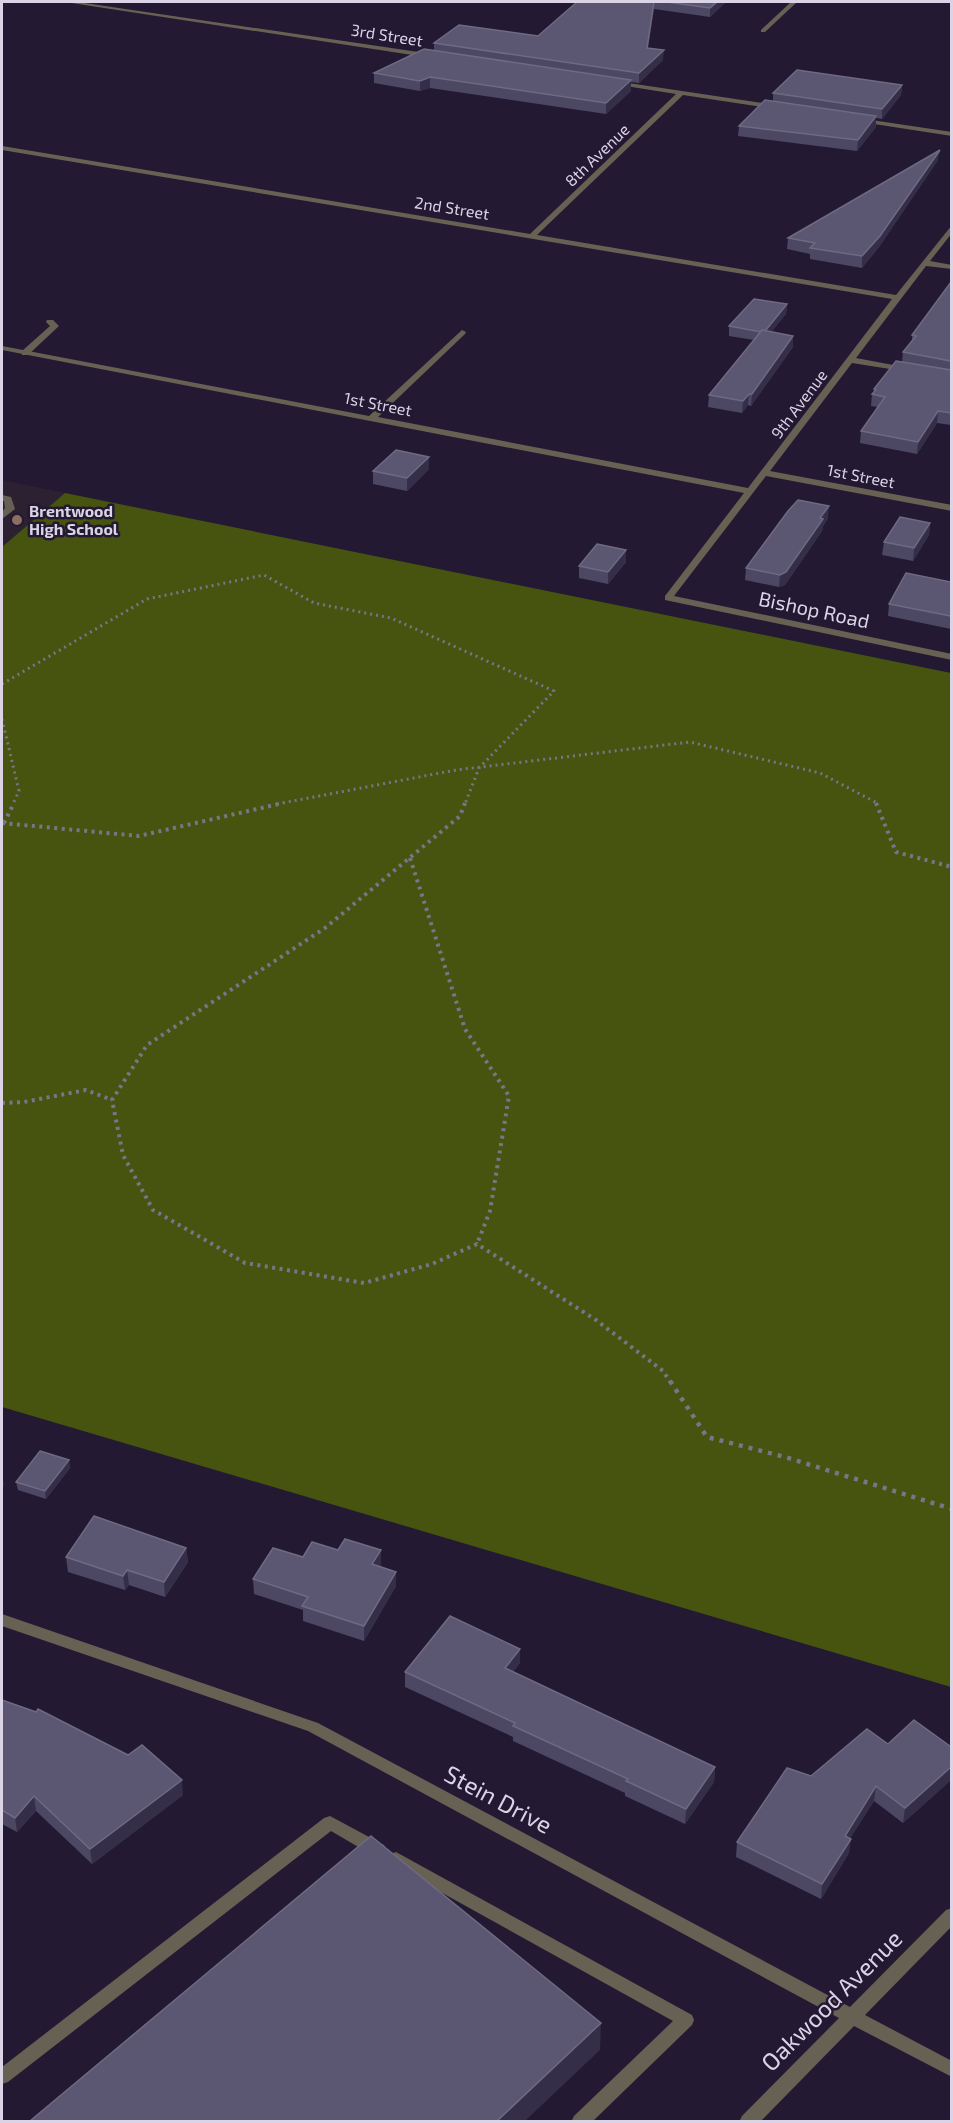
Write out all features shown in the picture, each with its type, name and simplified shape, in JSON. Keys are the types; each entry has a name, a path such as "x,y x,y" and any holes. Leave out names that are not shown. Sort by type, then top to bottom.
{"street":[{"name":"3rd Street","path":"68,2 438,57"},
{"path":"763,30 794,2"},
{"path":"611,83 787,109"},
{"name":"8th Avenue","path":"532,236 681,93"},
{"path":"857,120 951,134"},
{"name":"2nd Street","path":"2,148 898,298"},
{"name":"9th Avenue","path":"668,598 951,227"},
{"path":"924,263 951,267"},
{"path":"26,353 54,326 50,322"},
{"path":"372,418 462,332"},
{"name":"1st Street","path":"2,348 750,490"},
{"path":"851,360 919,372"},
{"name":"1st Street","path":"765,473 951,508"},
{"path":"2,498 8,499 10,509 2,516"},
{"name":"Bishop Road","path":"668,598 951,657"},
{"name":"Stein Drive","path":"2,1620 312,1727 951,2070"},
{"path":"2,2077 330,1823 686,2020 580,2121"},
{"name":"Oakwood Avenue","path":"748,2121 951,1915"}],"path":[{"path":"2,684 147,599 264,575 314,603 391,618 554,692 479,768 460,816 325,928 147,1045 112,1100 123,1155 153,1210 245,1263 364,1282 432,1264 477,1244 490,1211 510,1096 465,1029 410,858"},
{"path":"2,719 19,791 3,823 140,836 321,794 479,768 690,742 820,772 879,804 896,852 951,867"},
{"path":"2,1103 24,1102 86,1090 112,1100"},
{"path":"477,1244 597,1320 663,1371 707,1437 785,1457 951,1509"}],"shaded area":[{"name":"Brentwood High School","path":"2,480 65,493 2,547"}],"green space":[{"path":"65,493 951,673 951,1687 2,1407 2,547"}],"building":[{"path":"577,2 654,2 647,48 664,50 639,73 434,43 459,25 538,36"},
{"path":"667,2 717,2 710,8"},
{"path":"424,49 631,80 606,103 430,77 420,81 374,73"},
{"path":"797,70 902,85 882,109 773,93"},
{"path":"765,100 876,116 858,140 739,126"},
{"path":"940,150 880,236 862,256 810,248 815,243 788,238"},
{"path":"951,282 951,361 903,352 916,336 912,335"},
{"path":"754,299 787,304 765,331 729,326"},
{"path":"762,330 793,336 752,394 749,394 743,401 709,395"},
{"path":"896,361 951,370 951,413 938,411 918,442 861,431 885,397 872,394 876,390 874,389"},
{"path":"396,450 429,457 407,478 373,471"},
{"path":"798,500 829,506 820,518 823,519 786,572 780,575 746,568 788,511"},
{"path":"900,517 930,523 914,548 884,542"},
{"path":"597,544 626,550 608,572 579,566"},
{"path":"906,573 951,582 951,616 889,604"},
{"path":"40,1451 69,1460 45,1491 16,1482"},
{"path":"94,1516 186,1548 164,1582 127,1570 123,1576 66,1557"},
{"path":"345,1539 381,1550 372,1564 396,1572 364,1626 302,1606 308,1597 253,1579 273,1548 303,1557 312,1542 338,1550"},
{"path":"450,1616 520,1649 505,1668 715,1767 686,1809 626,1781 628,1779 513,1726 515,1723 405,1672"},
{"path":"2,1700 36,1712 38,1709 128,1755 142,1745 182,1780 90,1849 34,1796 15,1818 2,1810"},
{"path":"914,1720 951,1747 951,1767 905,1808 876,1786 845,1836 851,1839 822,1884 737,1842 787,1768 811,1776 867,1729 888,1744"},
{"path":"371,1836 601,2023 497,2121 30,2121"}],"place":[{"name":"Brentwood High School","path":"17,520"}]}
